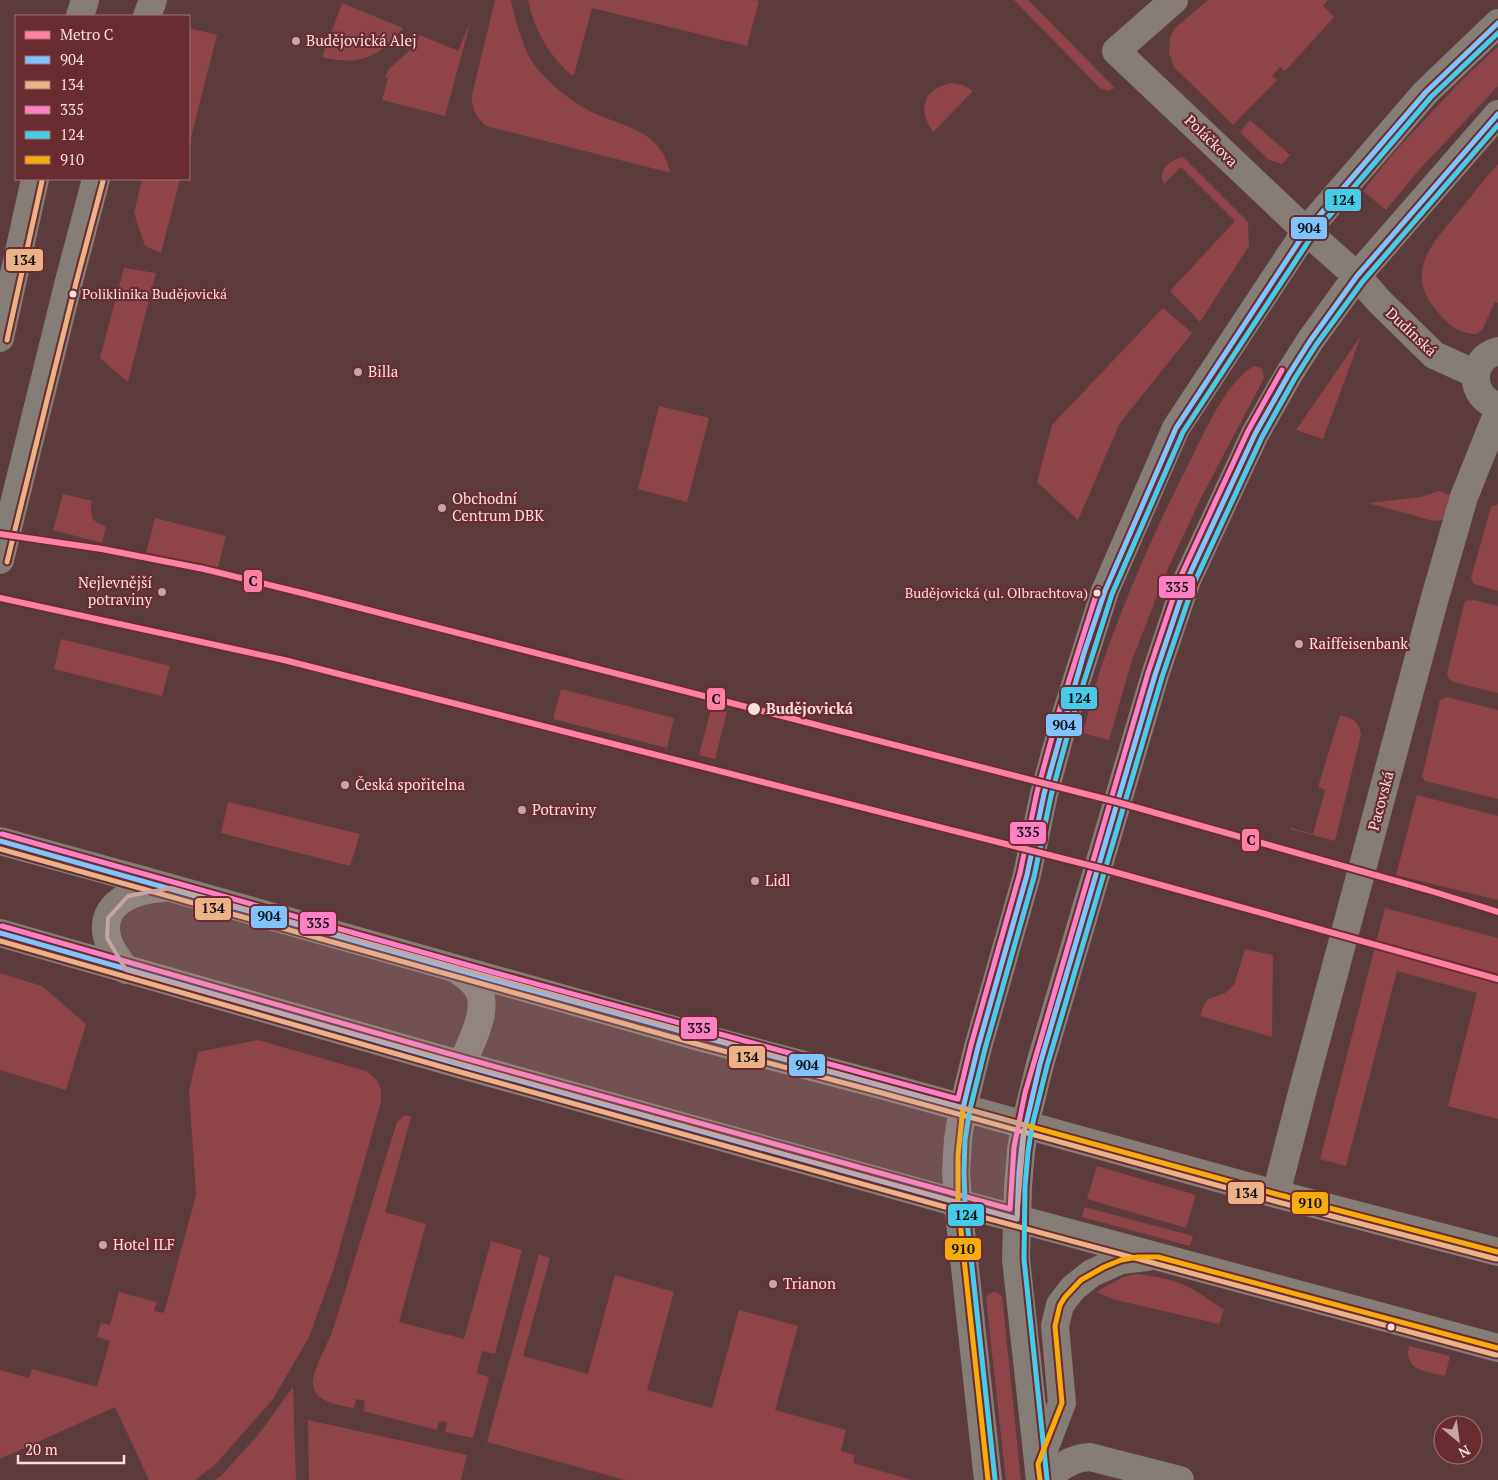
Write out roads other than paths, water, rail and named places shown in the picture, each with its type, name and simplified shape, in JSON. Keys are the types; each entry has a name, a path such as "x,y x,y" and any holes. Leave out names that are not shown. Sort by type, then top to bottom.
{"street":[{"path":"80,15 86,0"},
{"path":"147,15 153,0"},
{"name":"Poláčkova","path":"1174,0 1116,50 1306,231 1357,276"},
{"path":"988,1480 958,1203 956,1172 958,1139 963,1108 978,1048 1027,875 1044,794 1065,717 1105,591 1176,428 1306,231 1426,92 1498,23"},
{"path":"1042,1475 1016,1259 1018,1188 1025,1125 1040,1064 1155,675 1187,580 1260,425 1289,374 1310,340 1357,276 1498,114"},
{"path":"0,338 35,180"},
{"path":"0,560 71,272 96,180"},
{"name":"Dudínská","path":"1357,276 1434,356 1476,374"},
{"path":"1498,351 1484,358 1476,374 1478,391 1484,399 1498,406"},
{"name":"Pacovská","path":"1276,1194 1434,601 1464,497 1498,412"},
{"path":"0,842 171,888 457,970 1276,1194 1498,1252"},
{"path":"126,970 107,938 107,923 112,909 119,901 140,891 171,888"},
{"path":"0,933 462,1065 958,1203 1498,1348"},
{"path":"457,970 477,987 482,1001 482,1012 462,1065"},
{"path":"1042,1475 1062,1403 1055,1326 1060,1305 1081,1280 1098,1270 1121,1260 1138,1257 1158,1257"},
{"path":"1042,1475 1067,1462 1090,1457 1180,1480"}],"metro line":[{"name":"C","path":"0,534 102,549 204,569 306,594 1117,802 1428,890 1498,912"},
{"name":"C","path":"0,598 284,660 1100,868 1498,979"}],"place":[{"name":"Budějovická Alej","path":"296,41"},
{"name":"Poliklinika Budějovická","path":"73,294"},
{"name":"Billa","path":"358,372"},
{"name":"Obchodní Centrum DBK","path":"442,508"},
{"name":"Nejlevnější potraviny","path":"162,592"},
{"name":"Budějovická (ul. Olbrachtova)","path":"1097,593"},
{"name":"Raiffeisenbank","path":"1299,644"},
{"name":"Budějovická","path":"754,709"},
{"name":"Česká spořitelna","path":"345,785"},
{"name":"Potraviny","path":"522,810"},
{"name":"Lidl","path":"755,881"},
{"name":"Hotel ILF","path":"103,1245"},
{"name":"Trianon","path":"773,1284"}]}
